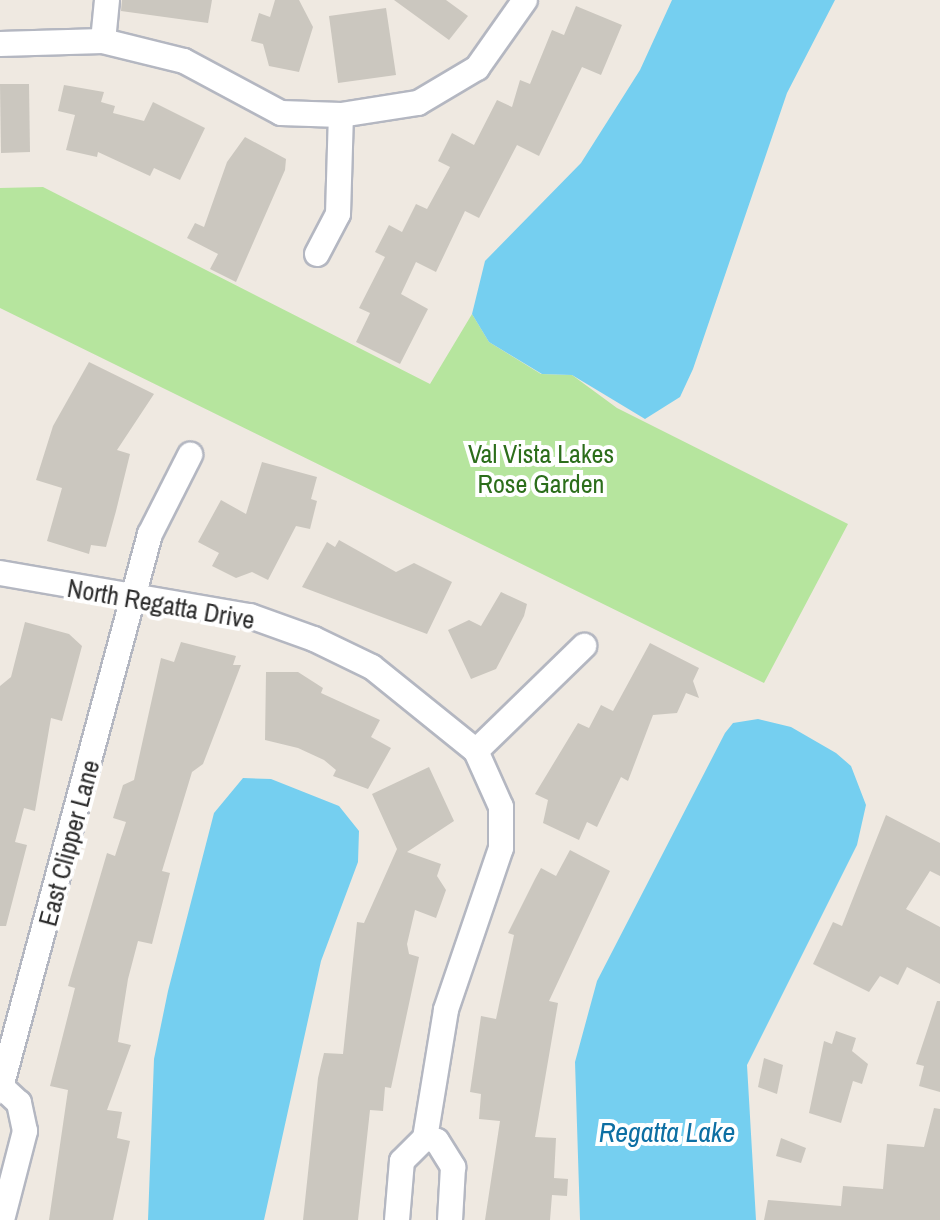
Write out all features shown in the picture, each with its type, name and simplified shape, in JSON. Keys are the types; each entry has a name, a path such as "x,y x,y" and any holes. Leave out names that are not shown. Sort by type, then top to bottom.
{"street":[{"path":"103,41 107,0"},
{"path":"0,44 103,41 184,61 281,113 341,115 418,103 477,68 525,0"},
{"path":"317,254 338,214 341,115"},
{"name":"East Clipper Lane","path":"2,1220 25,1131 19,1103 2,1090 136,597 150,534 190,455"},
{"name":"North Regatta Drive","path":"0,573 250,616 314,639 372,667 476,751"},
{"path":"397,1220 402,1161 425,1138 446,1010 501,848 501,807 476,751 584,646"},
{"path":"425,1138 437,1141 453,1167 450,1220"}],"green space":[{"name":"Val Vista Lakes Rose Garden","path":"43,187 430,384 472,314 489,342 541,374 572,375 617,408 848,524 764,683 0,308 0,188"}],"water":[{"path":"672,0 835,0 787,93 693,369 680,397 645,419 572,375 542,374 489,342 472,314 485,261 581,163 640,70"},
{"name":"Regatta Lake","path":"758,719 791,727 836,753 851,766 866,805 857,845 747,1065 756,1220 580,1220 575,1062 597,981 725,733 733,723"},
{"path":"243,778 271,779 339,806 359,831 358,862 321,961 264,1220 148,1220 154,1059 168,991 214,813"}],"building":[{"path":"122,0 212,0 208,23 121,11"},
{"path":"275,0 299,0 313,27 299,72 269,66 263,44 251,41 259,13 270,17"},
{"path":"394,0 446,0 468,16 449,40"},
{"path":"576,6 622,25 601,75 582,67 539,156 517,145 479,218 465,211 436,272 416,262 401,294 428,309 400,364 356,342 370,313 359,308 385,257 375,252 389,225 402,232 416,204 427,209 450,167 438,161 452,133 474,145 497,100 512,107 520,80 530,84 552,30 564,35"},
{"path":"386,8 396,75 338,83 329,16"},
{"path":"0,84 29,84 30,152 1,153"},
{"path":"64,85 104,92 101,102 115,106 113,113 144,121 153,102 205,128 180,180 154,168 150,176 98,152 97,157 66,150 75,115 58,111"},
{"path":"245,137 286,159 285,170 236,282 210,269 218,254 187,238 195,223 204,227 227,162"},
{"path":"89,362 154,394 117,450 130,454 116,511 106,547 91,545 89,554 47,541 62,488 36,480 53,426"},
{"path":"262,462 317,477 311,499 317,501 310,529 296,526 268,580 252,572 236,578 212,566 219,553 198,542 221,500 246,514"},
{"path":"339,540 396,572 414,563 452,582 427,634 302,587 327,542 335,547"},
{"path":"501,592 527,604 524,616 496,669 471,679 448,630 469,620 481,626"},
{"path":"25,622 69,634 82,646 62,721 51,718 35,811 24,808 15,842 27,845 6,926 0,926 0,686 11,677"},
{"path":"181,642 236,656 233,665 241,665 203,764 192,772 162,871 170,873 152,944 138,941 128,979 118,1042 131,1045 107,1110 122,1112 117,1138 130,1141 113,1220 49,1220 68,1090 50,1086 75,988 68,986 107,853 115,856 126,822 113,818 123,785 134,780 161,658 174,662"},
{"path":"650,643 699,668 693,681 699,698 686,693 677,713 653,715 628,781 621,777 597,827 587,822 579,840 543,823 548,800 535,794 578,723 589,728 601,705 613,711"},
{"path":"266,672 298,672 323,688 321,693 380,720 371,737 391,748 368,789 333,776 336,770 324,760 298,748 265,740"},
{"path":"429,767 454,821 407,852 441,864 437,876 446,890 436,918 415,910 407,944 409,954 419,957 391,1088 385,1087 383,1111 370,1110 358,1220 303,1220 318,1078 324,1053 343,1054 357,922 364,923 397,849 372,794"},
{"path":"886,815 940,843 940,876 930,871 906,909 940,927 940,984 907,967 898,985 880,976 869,992 813,964 833,922 842,926"},
{"path":"570,850 610,871 549,1001 558,1003 535,1137 556,1138 554,1178 568,1179 567,1196 552,1195 550,1220 485,1220 500,1121 479,1119 481,1094 470,1092 481,1016 496,1019 514,935 508,933 535,879 541,868 556,876"},
{"path":"937,1001 940,1001 940,1092 919,1086 924,1066 916,1064"},
{"path":"836,1031 856,1038 852,1051 868,1064 862,1084 853,1081 841,1123 809,1113 824,1041 832,1044"},
{"path":"764,1058 783,1065 777,1094 758,1087"},
{"path":"934,1108 940,1109 940,1220 764,1220 768,1200 841,1206 843,1186 883,1189 887,1144 924,1147"},
{"path":"781,1138 806,1148 801,1163 776,1156"}]}
